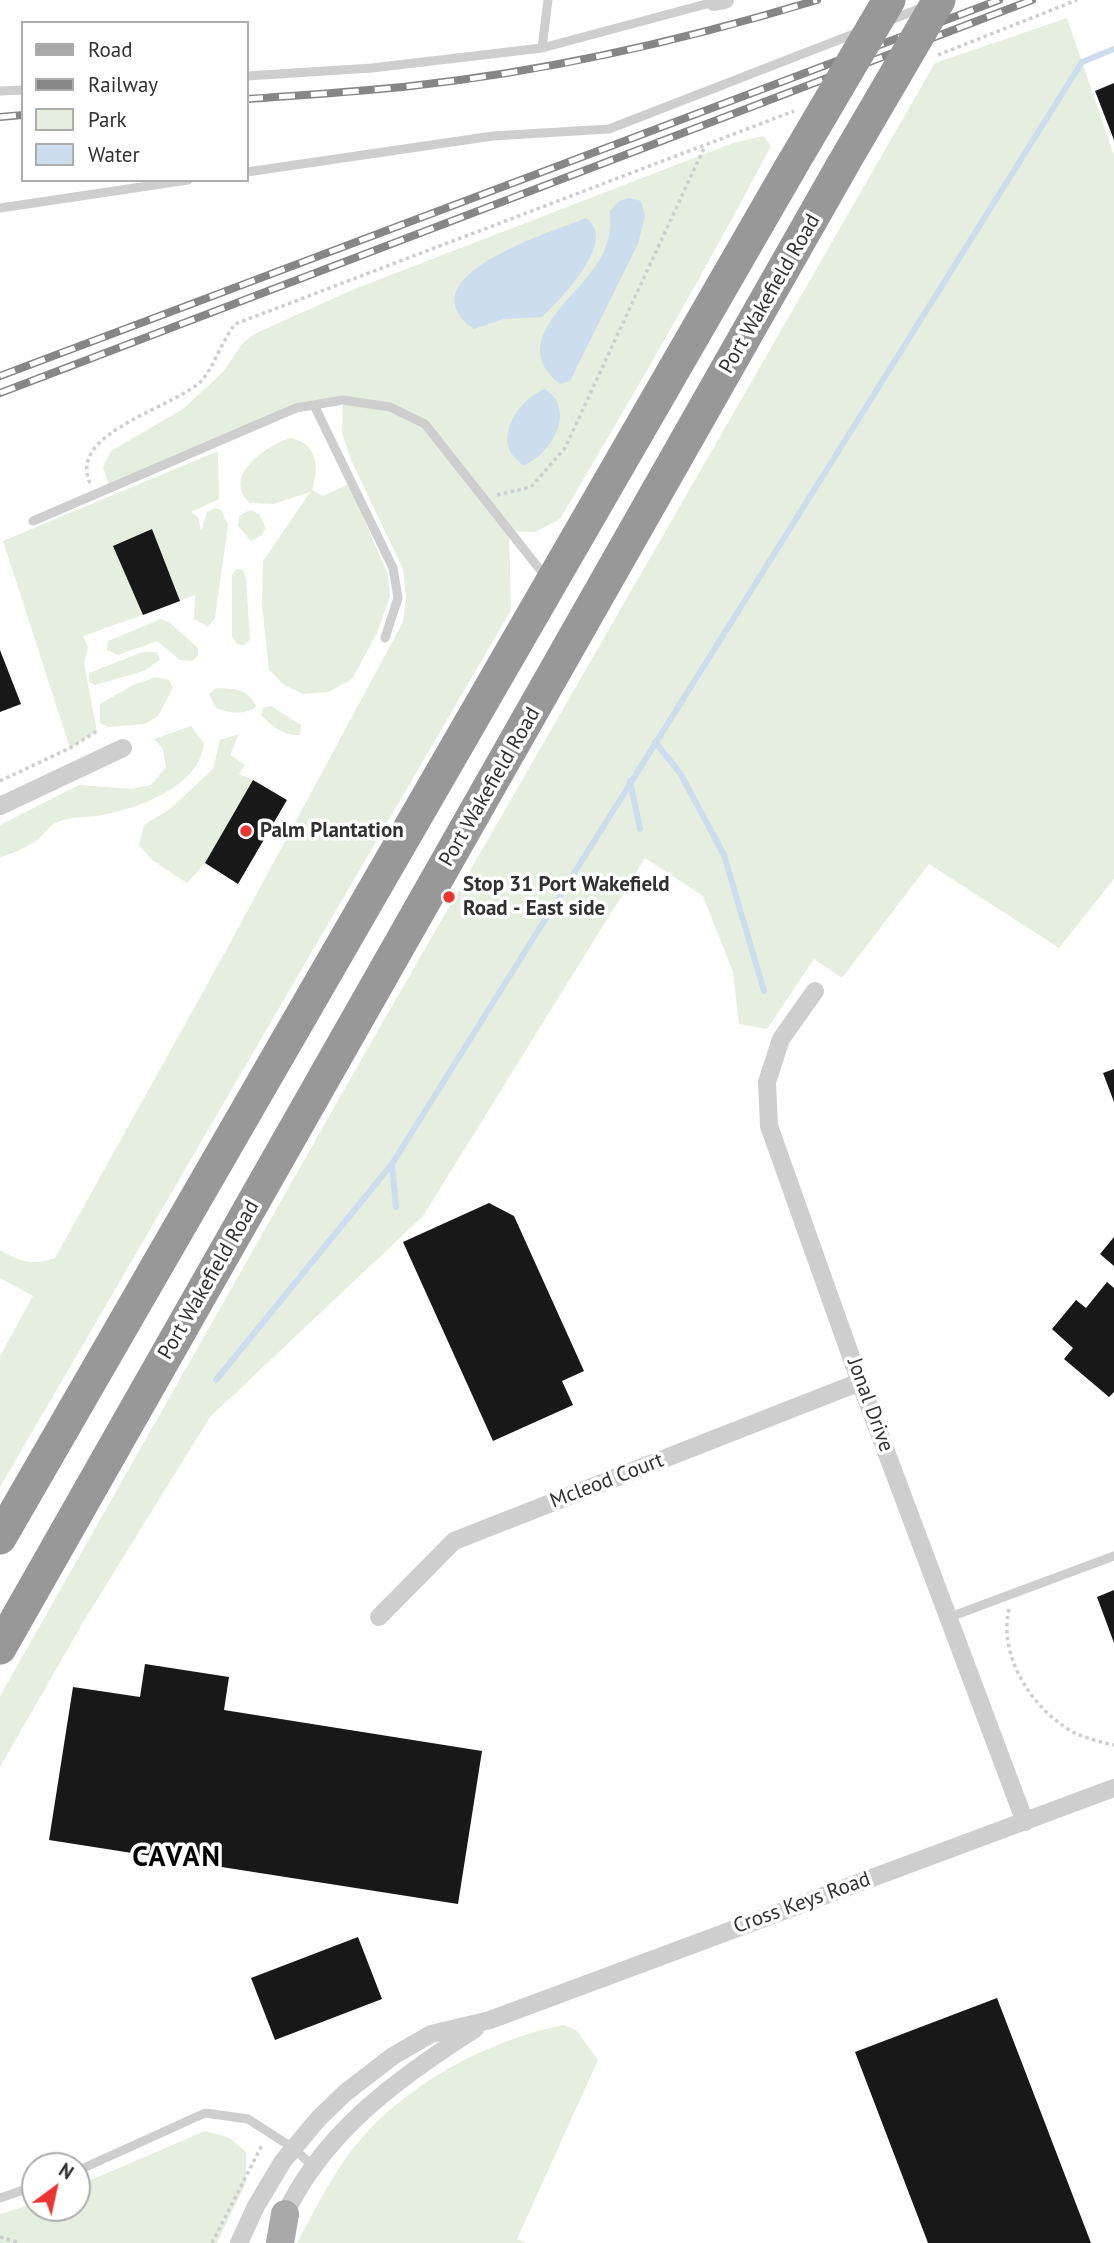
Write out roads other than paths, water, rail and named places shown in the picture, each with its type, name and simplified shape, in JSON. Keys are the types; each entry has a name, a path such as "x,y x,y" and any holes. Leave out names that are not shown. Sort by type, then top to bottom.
{"highway":[{"path":"0,1538 889,0"},
{"name":"Port Wakefield Road","path":"0,1648 842,166 940,0"}],"main road":[{"path":"280,2243 285,2214"}],"street":[{"path":"0,806 123,748"},
{"name":"Jonal Drive","path":"815,990 781,1039 768,1082 769,1126 860,1382 1025,1822"},
{"name":"Mcleod Court","path":"379,1617 454,1541 860,1382"},
{"name":"Cross Keys Road","path":"239,2243 266,2187 293,2148 345,2093 393,2056 431,2035 490,2020 1114,1788"},
{"name":"Cross Keys Road","path":"273,2243 285,2214 314,2167 342,2133 392,2085 490,2020"}],"lane":[{"path":"542,48 548,0"},
{"path":"248,172 493,136 609,129 940,0"},
{"path":"248,76 372,68 542,48 718,1"},
{"path":"0,91 21,89"},
{"path":"0,208 175,182"},
{"path":"33,521 296,408 343,400 390,407 425,424 551,583"},
{"path":"314,405 393,568 398,598 385,638"},
{"path":"950,1617 1114,1556"},
{"path":"91,2165 205,2113 248,2119 293,2148 314,2167"},
{"path":"0,2198 21,2191"}],"water":[{"path":"630,198 641,201 645,216 638,244 570,381 560,384 545,367 540,350 544,334 553,317 594,269 603,253 610,233 610,211 619,201"},
{"path":"586,218 594,228 596,240 592,254 573,284 542,317 504,319 474,329 457,310 456,292 469,275 490,259"},
{"path":"545,389 559,408 557,431 543,452 523,466 511,453 508,444 510,424 521,406"}],"waterway":[{"path":"216,1380 392,1164 1082,62 1114,49"},
{"path":"655,742 680,773 724,855 764,991"},
{"path":"630,781 640,829"},
{"path":"392,1164 396,1207"}],"railway":[{"path":"248,99 391,88 515,72 667,41 817,0"},
{"path":"0,376 999,0"},
{"path":"0,393 1032,0"},
{"path":"0,117 21,115"}],"place":[{"name":"Palm Plantation","path":"246,831"},
{"name":"Stop 31 Port Wakefield Road - East side","path":"449,897"}],"district":[{"name":"CAVAN","path":"177,1858"}]}
